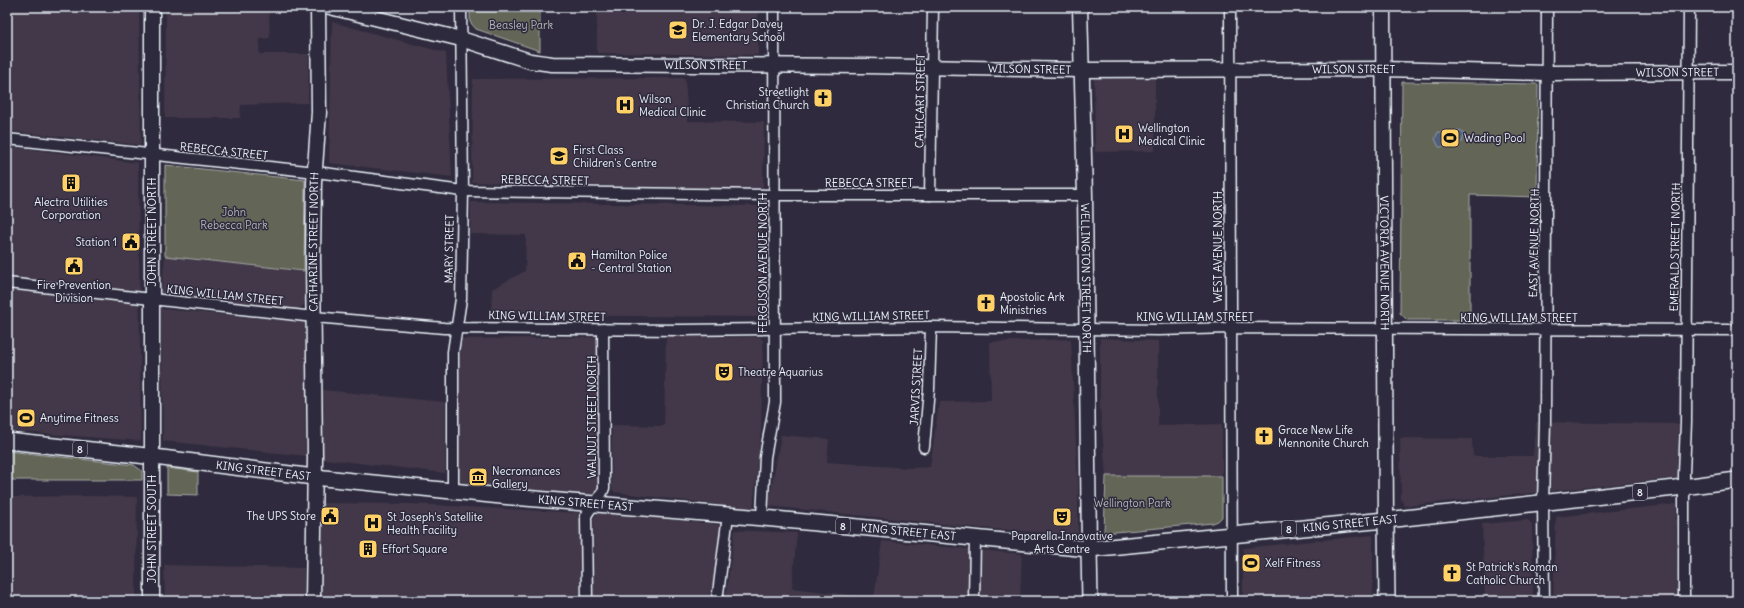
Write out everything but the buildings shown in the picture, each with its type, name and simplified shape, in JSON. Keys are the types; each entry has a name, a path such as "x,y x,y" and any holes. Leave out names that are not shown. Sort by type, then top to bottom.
{"main road":[{"name":"JOHN STREET NORTH","path":"152,7 152,457"},
{"name":"CATHARINE STREET NORTH","path":"313,601 314,190 318,116 318,7"},
{"name":"WILSON STREET","path":"330,7 461,39 530,61 552,64 932,67 1081,70 1383,69 1546,73 1689,74 1737,72"},
{"name":"WELLINGTON STREET NORTH","path":"1080,7 1086,196 1089,549"},
{"name":"VICTORIA AVENUE NORTH","path":"1383,7 1386,519"},
{"name":"KING STREET EAST","path":"7,441 314,477 453,491 1089,549 1386,519 1737,480"},
{"name":"JOHN STREET SOUTH","path":"152,457 152,601"},
{"path":"1386,519 1387,601"},
{"path":"1089,549 1090,601"}],"street":[{"name":"MARY STREET","path":"453,491 453,352 460,299 463,191 461,7"},
{"name":"FERGUSON AVENUE NORTH","path":"762,518 765,457 775,402 774,7"},
{"name":"CATHCART STREET","path":"930,195 933,7"},
{"name":"WEST AVENUE NORTH","path":"1230,7 1230,328 1233,534 1232,601"},
{"name":"EAST AVENUE NORTH","path":"1544,601 1543,502 1547,7"},
{"name":"EMERALD STREET NORTH","path":"1684,601 1689,7"},
{"name":"REBECCA STREET","path":"7,139 151,156 316,172 463,191 775,195 1086,196"},
{"name":"KING WILLIAM STREET","path":"7,283 314,317 456,328 845,329 931,327 1617,331 1686,329 1737,330"},
{"name":"JARVIS STREET","path":"924,447 929,389 931,327"},
{"name":"WALNUT STREET NORTH","path":"587,601 586,516 589,510 596,504 604,488 603,329"},
{"path":"717,601 728,515"},
{"path":"974,601 975,538"}],"shaded area":[{"path":"7,7 139,7 141,145 7,131"},
{"path":"166,7 238,7 269,10 270,38 260,39 259,54 309,54 308,103 241,105 240,118 165,118"},
{"name":"Dr. J. Edgar Davey Elementary School","path":"597,7 758,7 758,55 597,53"},
{"path":"332,22 446,53 452,177 329,163"},
{"path":"685,78 688,121 764,122 763,190 472,182 473,79"},
{"path":"1094,79 1155,79 1155,151 1095,152"},
{"path":"7,146 138,163 141,441 7,431"},
{"path":"471,202 762,206 762,317 491,315 492,289 525,271 526,235 470,234"},
{"path":"165,256 304,271 307,302 298,310 161,295"},
{"path":"161,309 305,322 306,456 163,441"},
{"path":"666,336 760,337 763,340 761,431 753,509 614,492 612,488 612,425 664,426"},
{"path":"597,337 597,496 454,484 461,339"},
{"path":"1100,338 1158,341 1158,426 1222,424 1222,476 1106,476 1100,407"},
{"path":"1071,339 1078,483 1078,535 981,528 768,506 781,435 829,439 827,462 909,468 930,467 939,402 991,401 990,342"},
{"path":"323,390 445,402 445,473 323,459"},
{"path":"1536,422 1679,424 1677,478 1405,506 1401,499 1400,438 1472,439 1473,456 1533,456"},
{"path":"7,497 137,497 136,601 7,601"},
{"path":"321,503 413,504 581,513 580,601 320,601"},
{"path":"1676,504 1677,601 1553,601 1556,517"},
{"path":"599,512 724,525 710,601 592,601 594,517"},
{"path":"1528,520 1532,524 1533,601 1485,601 1482,524"},
{"path":"735,530 797,533 792,588 874,598 882,541 1022,554 1020,601 725,601"},
{"path":"1373,535 1373,601 1243,601 1243,548"},
{"path":"164,565 304,568 304,601 165,601"}],"green space":[{"name":"Beasley Park","path":"470,7 540,7 540,51 476,29 470,22"},
{"path":"1402,82 1538,84 1537,197 1470,195 1470,320 1407,320 1400,313"},
{"name":"John Rebecca Park","path":"165,165 305,180 304,271 165,256"},
{"path":"7,451 134,465 142,471 142,480 7,480"},
{"path":"167,468 198,472 198,495 167,494"},
{"name":"Wellington Park","path":"1106,476 1222,476 1222,517 1213,523 1104,533"}],"water":[{"name":"Wading Pool","path":"1457,130 1462,131 1464,135 1462,142 1439,147 1435,139 1438,132 1447,133"}],"place":[{"name":"Dr. J. Edgar Davey Elementary School","path":"678,30"},
{"name":"Streetlight Christian Church","path":"823,98"},
{"name":"Wilson Medical Clinic","path":"625,105"},
{"name":"Wellington Medical Clinic","path":"1124,134"},
{"name":"Wading Pool","path":"1450,138"},
{"name":"First Class Children's Centre","path":"559,156"},
{"name":"Alectra Utilities Corporation","path":"71,183"},
{"name":"Station 1","path":"131,242"},
{"name":"Hamilton Police - Central Station","path":"577,261"},
{"name":"Fire Prevention Division","path":"74,266"},
{"name":"Apostolic Ark Ministries","path":"986,303"},
{"name":"Theatre Aquarius","path":"724,372"},
{"name":"Anytime Fitness","path":"26,418"},
{"name":"Grace New Life Mennonite Church","path":"1264,436"},
{"name":"Necromances Gallery","path":"478,477"},
{"name":"The UPS Store","path":"330,516"},
{"name":"Paparella Innovative Arts Centre","path":"1062,517"},
{"name":"St Joseph's Satellite Health Facility","path":"373,523"},
{"name":"Effort Square","path":"368,549"},
{"name":"Xelf Fitness","path":"1251,563"},
{"name":"St Patrick's Roman Catholic Church","path":"1452,573"}]}
